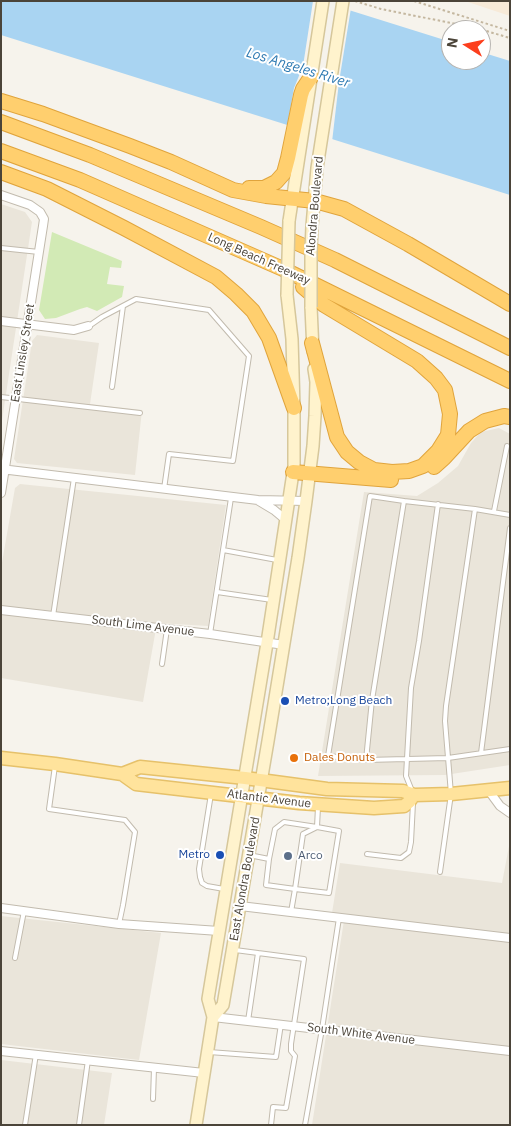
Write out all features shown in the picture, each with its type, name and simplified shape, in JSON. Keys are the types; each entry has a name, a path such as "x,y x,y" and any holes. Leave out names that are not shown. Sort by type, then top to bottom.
{"highway":[{"path":"233,190 264,188 276,182 293,160 301,95 311,76"},
{"path":"1,101 43,114 172,162 233,190 266,196 315,201 344,209 510,304"},
{"path":"1,122 90,155 262,227 335,260 510,348"},
{"name":"Long Beach Freeway","path":"1,151 80,180 283,269 510,381"},
{"path":"1,172 46,189 216,277 253,311 269,338 294,408"},
{"path":"283,269 324,305 417,362 436,378 445,390 450,414 448,435 438,451 423,466 409,471 392,472 374,470 359,462 347,452 338,437 312,343"},
{"path":"293,472 381,480 415,478 434,467 469,431 485,421 504,416 510,417"}],"main road":[{"path":"311,76 323,1"},
{"name":"Alondra Boulevard","path":"306,501 315,416 316,382 312,343 310,252 317,168 343,1"},
{"name":"Alondra Boulevard","path":"288,500 293,472 294,408 292,339 287,295 293,160"},
{"name":"East Alondra Boulevard","path":"196,1125 213,1016 208,999 218,931 274,600 288,500"},
{"name":"East Alondra Boulevard","path":"213,1016 223,1005 233,950 306,501"},
{"name":"Atlantic Avenue","path":"1,758 122,774 136,784 318,805 374,808 404,806 408,804 414,795"},
{"name":"Atlantic Avenue","path":"122,774 140,766 327,789 403,790 414,795 451,794 510,788"}],"street":[{"name":"East Linsley Street","path":"1,195 30,205 40,212 44,219 3,469 1,494"},
{"path":"1,322 74,330 88,326"},
{"path":"3,469 258,500 306,501"},
{"path":"258,500 286,520"},
{"name":"South Lime Avenue","path":"1,610 210,634 284,645"},
{"path":"489,791 500,806 510,813"},
{"path":"240,906 510,938"},
{"path":"1,908 119,924 218,931"},
{"name":"South White Avenue","path":"213,1016 510,1051"},
{"path":"1,1050 204,1073"}],"lane":[{"path":"1,248 39,252"},
{"path":"88,326 136,300 210,310 249,356 233,461 168,454 164,489"},
{"path":"112,387 123,306"},
{"path":"1,397 140,413"},
{"path":"494,511 507,446"},
{"path":"53,616 74,478"},
{"path":"210,634 231,496"},
{"path":"510,515 475,508 370,496 328,756 366,760 448,758 510,749"},
{"path":"366,760 372,700 404,501"},
{"path":"367,854 401,858 408,852 414,795 406,776 411,688 438,504"},
{"path":"440,872 451,794 445,721 446,706 475,508"},
{"path":"481,753 510,528"},
{"path":"224,550 280,560"},
{"path":"217,592 274,600"},
{"path":"162,664 166,629"},
{"path":"55,764 49,809 125,820 135,832 124,905 119,924"},
{"path":"212,792 199,869 200,877 202,884 226,890"},
{"path":"317,827 318,805"},
{"path":"284,822 317,827 338,831 329,893 266,885 275,829 284,822"},
{"path":"291,912 303,834 317,827"},
{"path":"249,855 269,859"},
{"path":"15,958 24,911"},
{"path":"305,1125 339,918"},
{"path":"233,950 304,959 291,1051 295,1056 286,1108 273,1107 271,1125"},
{"path":"248,1021 258,952"},
{"path":"207,1052 276,1057 281,1024"},
{"path":"25,1125 36,1054"},
{"path":"79,1125 88,1060"},
{"path":"153,1098 154,1068"}],"path":[{"path":"355,1 381,10 476,28 510,38"},
{"path":"414,1 510,30"}],"shaded area":[{"path":"465,1 510,1 510,16"},
{"path":"1,204 25,212 32,222 1,427"},
{"path":"37,335 99,343 90,404 142,410 135,475 17,463 14,459 32,341"},
{"path":"499,428 510,434 510,765 445,775 318,776 364,492 417,496 438,483 458,466 471,443 481,432"},
{"path":"20,484 226,505 208,626 157,623 143,702 1,678 1,568 15,488"},
{"path":"510,841 510,1125 312,1125 345,914 332,913 340,863 502,883"},
{"path":"1,916 161,933 139,1060 1,1044"},
{"path":"1,1060 112,1073 104,1125 1,1125"}],"green space":[{"path":"52,232 122,261 121,268 110,267 107,284 124,286 122,297 97,311 87,307 56,318 45,319 39,310"}],"water":[{"name":"Los Angeles River","path":"1,1 320,1 441,39 441,70 491,70 491,55 510,61 510,195 1,35"}],"pier":[{"path":"313,1 328,1 351,8 332,142 287,128 294,88 303,66"}],"place":[{"name":"Metro;Long Beach","path":"285,701"},
{"name":"Dales Donuts","path":"294,758"},
{"name":"Metro","path":"220,855"},
{"name":"Arco","path":"288,856"}]}
